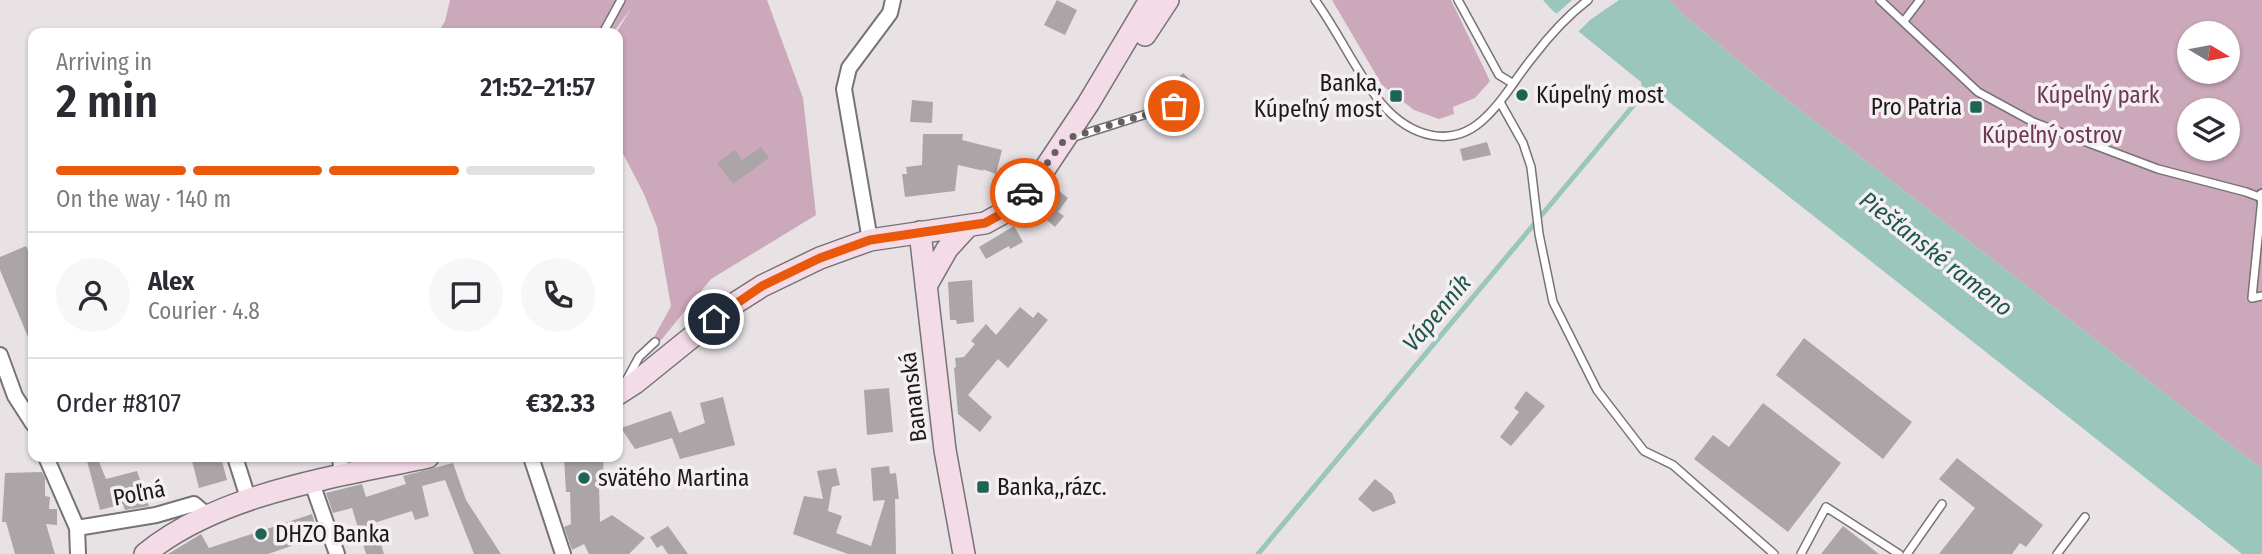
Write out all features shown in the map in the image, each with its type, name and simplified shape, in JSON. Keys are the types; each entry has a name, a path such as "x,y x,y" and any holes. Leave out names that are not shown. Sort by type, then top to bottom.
{"main road":[{"path":"623,391 729,307 762,286 820,258 870,240 985,223 1005,212 1040,176 1088,104 1150,0"},
{"path":"1088,104 1132,54 1168,0"},
{"path":"926,286 947,249 968,226"},
{"name":"Bananská","path":"920,232 945,450 964,554"},
{"path":"145,554 181,528 207,514 312,483 341,466 380,462"}],"street":[{"path":"870,240 844,89 849,68 890,13 893,0"},
{"path":"0,355 15,396 28,416"},
{"path":"48,462 77,528 78,554"},
{"path":"237,462 249,502"},
{"path":"533,462 560,553"},
{"path":"312,483 337,554"},
{"name":"Poľná","path":"77,528 156,515 194,504 207,514"}],"lane":[{"path":"606,28 621,0"},
{"path":"1315,0 1381,102 1401,123 1411,129 1443,136 1459,134 1485,119 1562,24 1588,0"},
{"path":"1458,0 1499,75 1512,83"},
{"path":"1881,0 1978,92 2033,122 2158,169 2262,197 2252,298 2262,296"},
{"path":"1904,21 1920,0"},
{"path":"1065,139 1197,98"},
{"path":"1500,102 1523,143 1531,167 1539,234 1553,302 1597,390 1644,451 1673,465 1774,554"},
{"path":"623,385 639,357 654,342"},
{"path":"1907,554 1942,504"},
{"path":"1801,554 1826,507 1899,554"},
{"path":"2057,554 2085,517"}],"green space":[{"path":"450,0 767,0 803,98 816,215 711,279 657,345 653,339 671,306 657,227 623,154 623,28 619,28 632,7 617,28 441,28"},
{"path":"1332,0 1451,0 1490,81 1475,98 1453,107 1454,114 1439,119 1414,110 1382,85"},
{"name":"Kúpeľný ostrov","path":"1670,0 2262,0 2262,469 1763,81 1680,12"}],"water":[{"name":"Piešťanské rameno","path":"1543,0 1670,0 1680,12 1763,81 2262,469 2262,554 2242,554 1659,94 1651,98 1643,94 1641,82"}],"pier":[{"path":"1572,0 1619,0 1590,20 1576,34 1554,16"}],"building":[{"path":"1057,0 1077,10 1065,35 1044,25"},
{"path":"1183,73 1192,82 1179,96 1170,87"},
{"path":"912,100 933,102 932,123 910,122"},
{"path":"923,134 963,134 962,140 1002,150 996,174 958,165 955,191 905,197 902,174 907,174 906,167 922,165"},
{"path":"1487,142 1491,155 1463,161 1460,149"},
{"path":"761,147 769,158 733,184 717,163 735,150 742,160"},
{"path":"1050,184 1068,198 1058,212 1064,216 1055,227 1033,208"},
{"path":"1014,226 1023,242 1010,249 1009,246 986,259 979,247"},
{"path":"26,246 28,251 28,337 0,270 0,257"},
{"path":"972,280 974,322 957,324 956,320 950,320 948,282"},
{"path":"1020,307 1033,318 1038,312 1048,320 1008,368 998,359 968,395 992,417 980,432 958,414 955,358 964,357 975,344 971,341 986,324 996,335"},
{"path":"1804,338 1912,422 1883,459 1776,375"},
{"path":"889,388 893,432 867,435 864,390"},
{"path":"1526,391 1545,406 1511,446 1500,437 1519,412 1514,408"},
{"path":"723,397 735,445 680,459 672,438 635,449 623,431 623,427 671,411 679,433 705,423 700,403"},
{"path":"1763,403 1841,463 1788,532 1694,459 1713,435 1729,447"},
{"path":"1957,458 2043,525 2026,547 2020,543 2012,554 1939,554 1975,508 1939,479"},
{"path":"87,462 99,462 106,479 137,471 149,506 125,510 123,504 100,510"},
{"path":"192,462 222,462 227,480 199,488"},
{"path":"564,462 603,462 604,485 599,486 600,522 612,515 645,538 629,554 589,554 584,544 572,550 564,527 571,524 570,492 566,492"},
{"path":"453,463 466,500 501,554 474,554 445,480 422,486 429,516 415,520 412,511 374,523 384,554 366,554 352,508 333,513 326,493 362,484 366,497 406,484 403,476"},
{"path":"889,466 890,474 896,473 899,499 895,499 896,554 848,554 793,534 804,496 823,499 817,471 836,468 840,485 832,487 828,511 842,516 836,533 871,546 885,500 873,501 871,468"},
{"path":"42,472 45,478 45,496 50,497 49,509 57,509 57,525 46,524 55,554 15,554 6,522 2,522 5,473"},
{"path":"1375,479 1392,493 1396,503 1373,512 1358,499"},
{"path":"312,514 320,540 298,546 297,544 268,554 168,554 201,534 209,548"},
{"path":"668,526 688,554 668,554 662,545 657,548 650,537"},
{"path":"1843,526 1879,554 1821,554"}],"waterway":[{"name":"Vápenník","path":"1258,554 1643,94"}],"way so far":[{"path":"1025,193 1065,139 1174,106"}],"place":[{"name":"Kúpeľný most","path":"1522,95"},
{"name":"Banka, Kúpeľný most","path":"1396,96"},
{"name":"Pro Patria","path":"1976,107"},
{"name":"svätého Martina","path":"584,478"},
{"name":"Banka,,rázc.","path":"983,487"},
{"name":"DHZO Banka","path":"261,534"}],"route":[{"path":"714,319 762,286 820,258 870,240 985,223 1005,212 1025,193"}],"park label":[{"name":"Kúpeľný park","path":"2098,95"}]}
